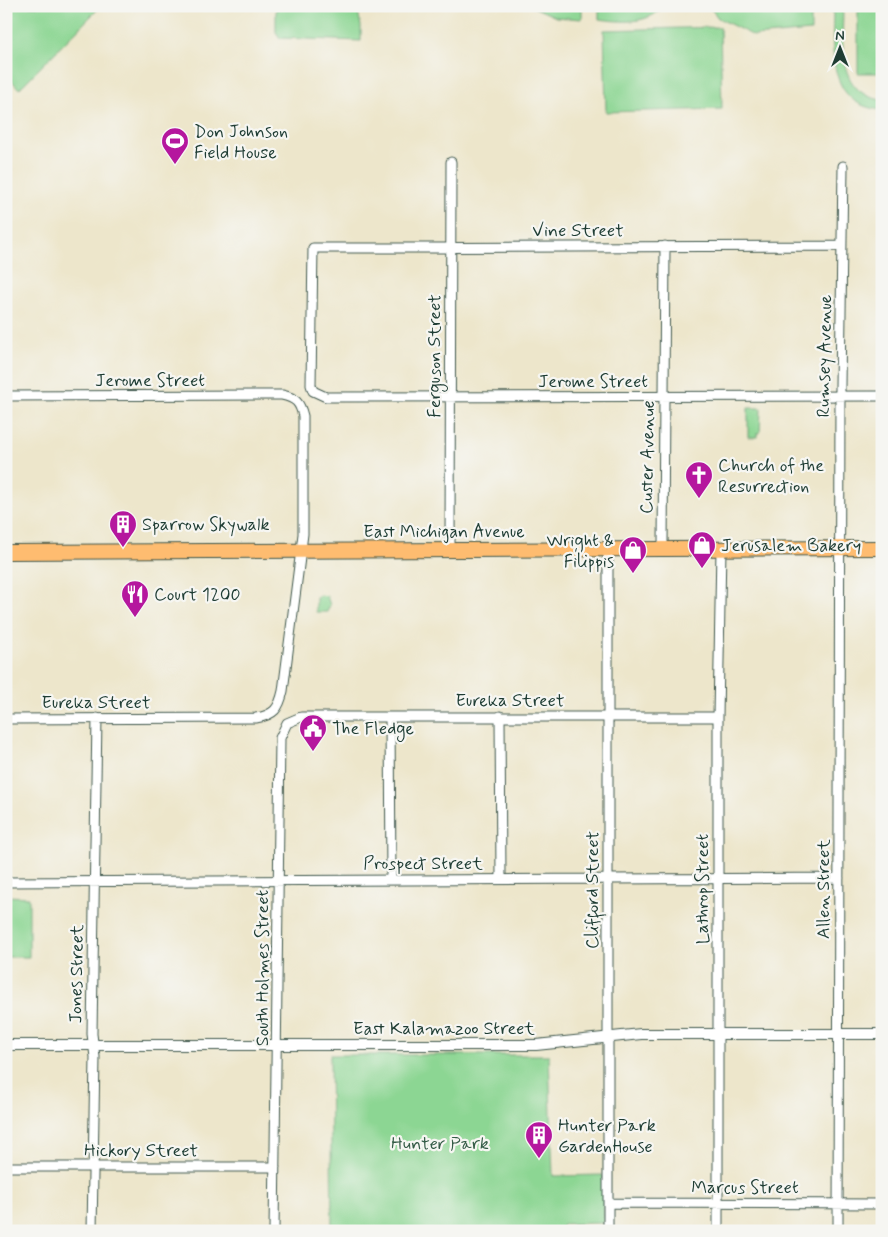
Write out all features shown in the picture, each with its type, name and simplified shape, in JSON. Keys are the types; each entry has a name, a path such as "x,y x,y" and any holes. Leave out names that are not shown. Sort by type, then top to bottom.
{"main road":[{"name":"East Michigan Avenue","path":"6,552 882,548"}],"street":[{"name":"Ferguson Street","path":"450,550 451,162"},
{"name":"Rumsey Avenue","path":"840,548 843,166"},
{"name":"Custer Avenue","path":"662,548 665,246"},
{"name":"Vine Street","path":"311,385 313,248 842,246"},
{"name":"Jerome Street","path":"311,385 313,391 326,397 882,396"},
{"name":"Jerome Street","path":"6,396 282,395 293,398 300,404 303,416 302,551"},
{"name":"Clifford Street","path":"608,548 608,1231"},
{"name":"Lathrop Street","path":"718,1231 718,717 721,548"},
{"name":"Allen Street","path":"838,1231 840,548"},
{"name":"Eureka Street","path":"6,719 256,718 270,716 280,706 283,691 302,551"},
{"path":"500,716 501,879"},
{"name":"Eureka Street","path":"302,717 718,717"},
{"name":"South Holmes Street","path":"274,1231 278,1045 280,738 287,723 302,717"},
{"path":"390,717 391,880"},
{"name":"Jones Street","path":"92,1231 94,882 98,718"},
{"name":"Prospect Street","path":"6,882 839,878"},
{"name":"East Kalamazoo Street","path":"6,1045 536,1045 608,1037 718,1033 882,1034"},
{"name":"Hickory Street","path":"6,1167 275,1167"},
{"name":"Marcus Street","path":"608,1203 882,1204"}],"green space":[{"path":"6,6 101,6 19,89 6,74"},
{"path":"276,6 357,6 361,26 361,41 280,38 276,32"},
{"path":"531,6 582,6 582,19 556,17"},
{"path":"599,6 664,6 658,12 642,19 616,21 599,19"},
{"path":"709,6 811,6 811,31 754,36 718,18"},
{"path":"833,6 843,6 843,50 849,77 856,87 867,95 882,100 882,110 864,106 850,97 841,86 833,56"},
{"path":"858,6 882,6 882,73 858,73"},
{"path":"720,27 722,109 606,112 604,30"},
{"path":"748,408 761,408 760,433 757,433 757,437 748,437"},
{"path":"320,595 327,596 330,605 327,612 316,612 316,597"},
{"path":"6,896 29,897 29,957 6,957"},
{"name":"Hunter Park","path":"330,1055 549,1055 553,1176 603,1175 604,1223 563,1224 560,1231 332,1231"}],"place":[{"name":"Don Johnson Field House","path":"175,165"},
{"name":"Church of the Resurrection","path":"699,499"},
{"name":"Sparrow Skywalk","path":"123,548"},
{"name":"Jerusalem Bakery","path":"702,569"},
{"name":"Wright & Filippis","path":"633,574"},
{"name":"Court 1200","path":"135,618"},
{"name":"The Fledge","path":"313,752"},
{"name":"Hunter Park GardenHouse","path":"539,1159"}]}
